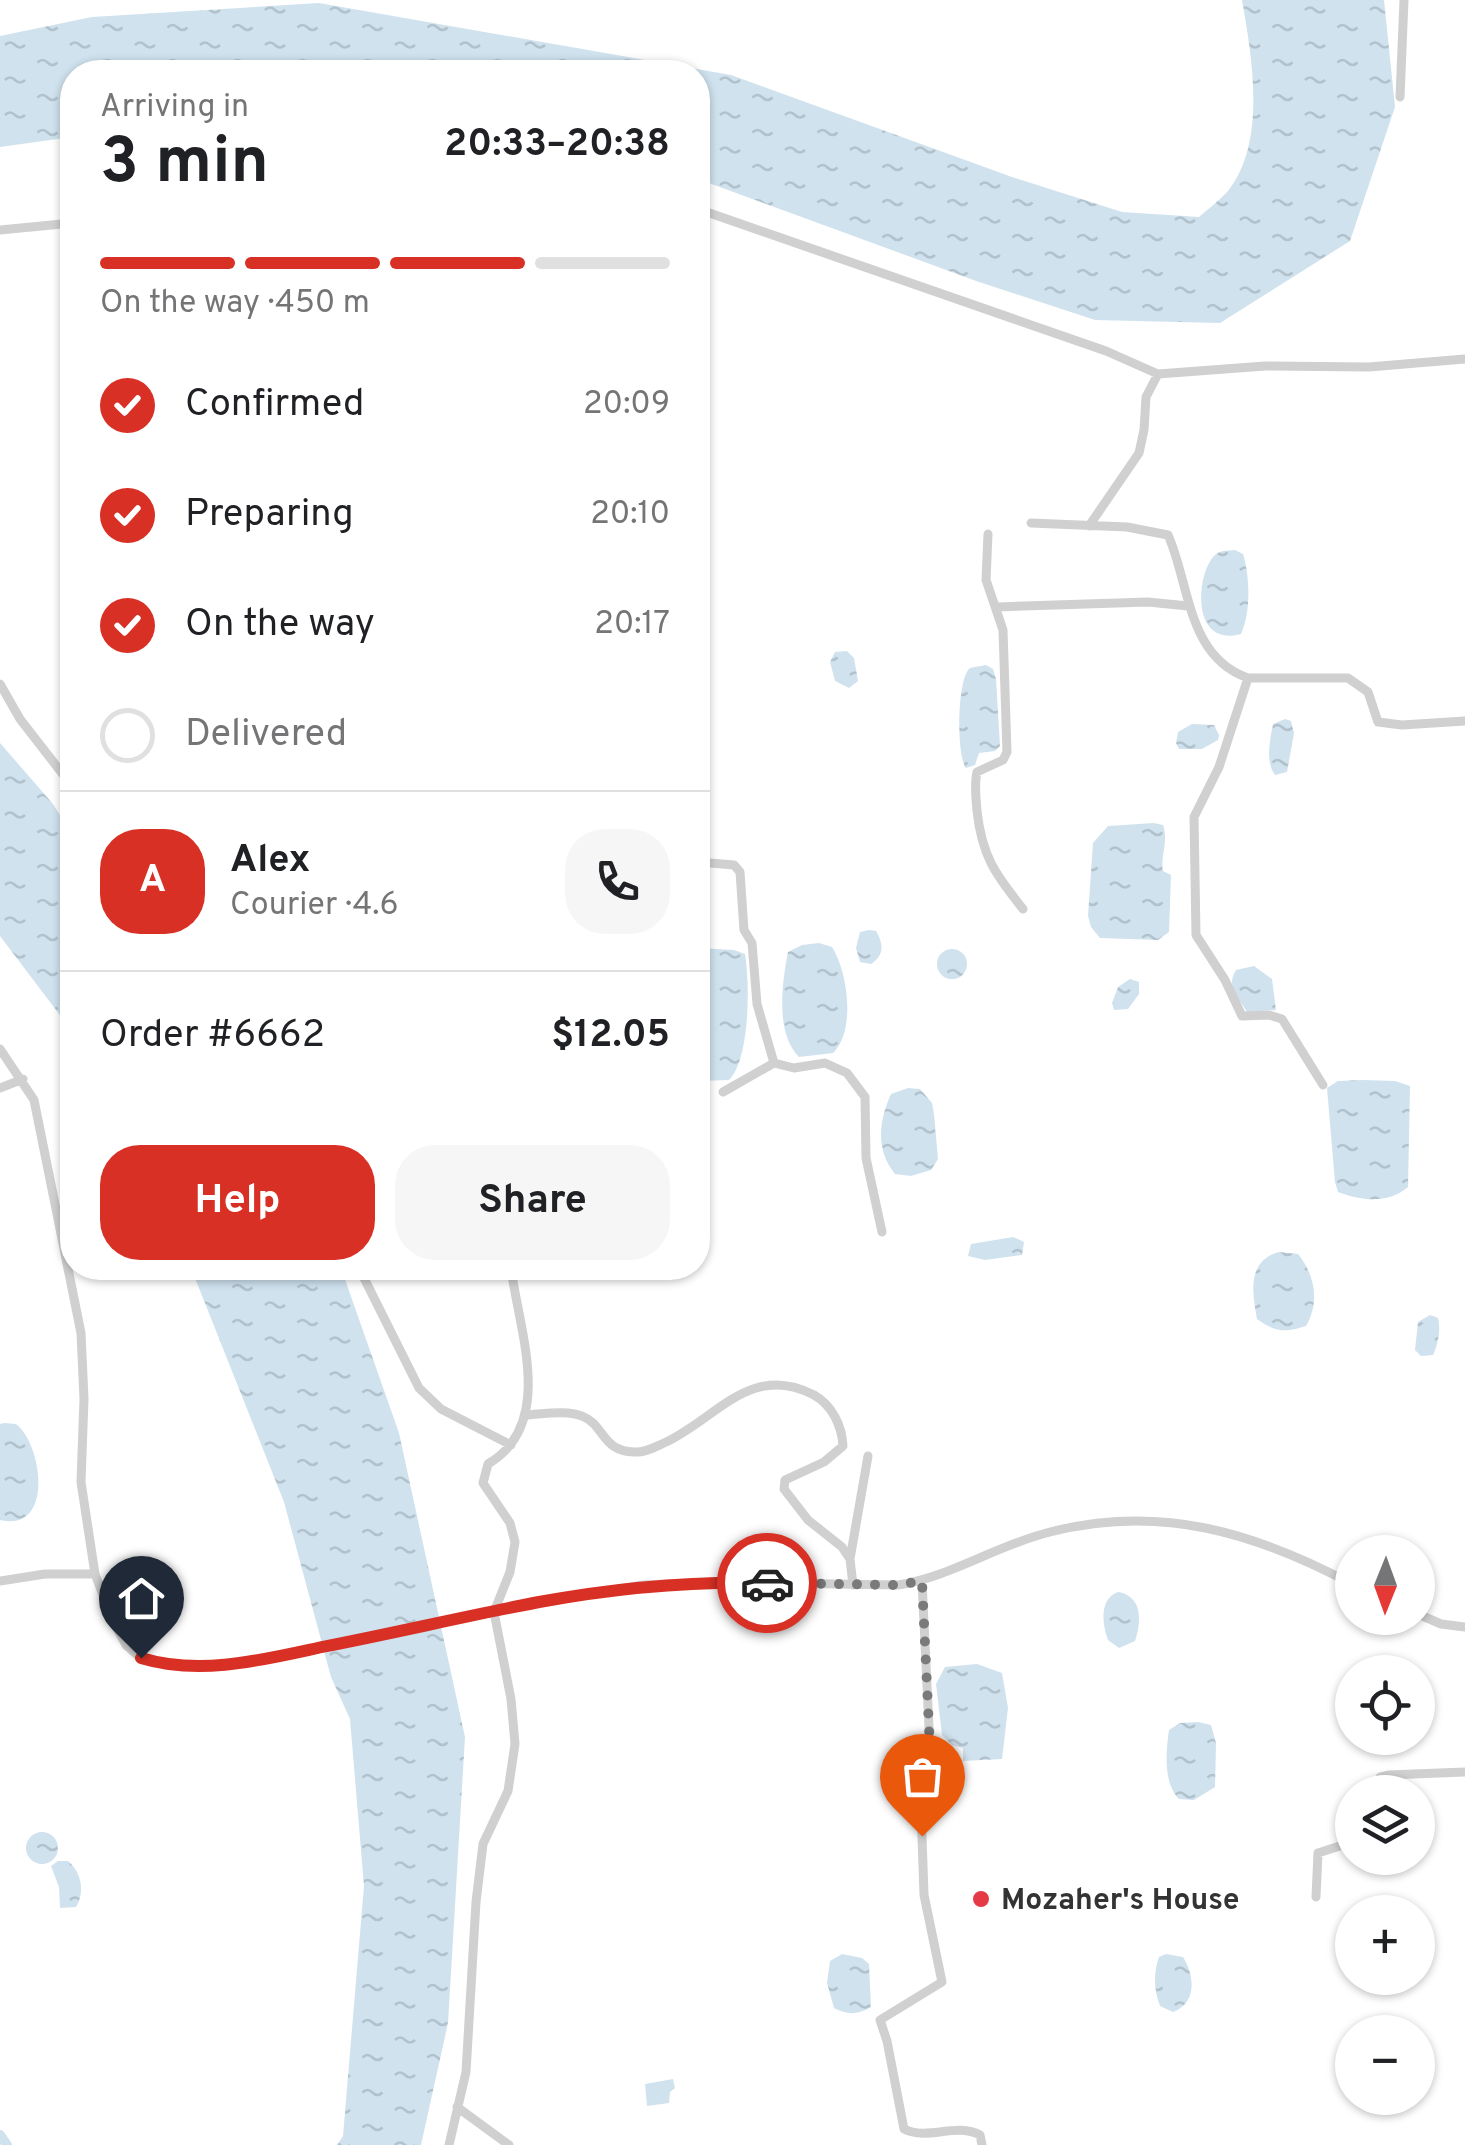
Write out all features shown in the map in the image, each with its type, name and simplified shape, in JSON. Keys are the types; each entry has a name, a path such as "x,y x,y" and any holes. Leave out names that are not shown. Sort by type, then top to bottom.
{"street":[{"path":"1400,97 1404,0"},
{"path":"710,213 1106,350 1158,374 1265,366 1369,367 1465,359"},
{"path":"0,230 60,224"},
{"path":"1089,526 1138,452 1146,397 1158,374"},
{"path":"1031,523 1127,527 1168,536 1183,572 1188,606 1213,652 1236,674 1248,678 1348,678 1368,692 1378,722 1402,726 1465,722"},
{"path":"988,534 986,580 1003,630 1008,752 1003,760 978,772 976,801 981,844 1002,882 1024,908"},
{"path":"997,607 1148,602 1188,606"},
{"path":"1248,678 1220,767 1194,817 1196,935 1225,980 1236,1009 1242,1016 1268,1015 1282,1020 1323,1085"},
{"path":"0,684 20,719 60,771"},
{"path":"710,863 734,865 740,872 744,930 752,943 757,1004 774,1063"},
{"path":"0,1049 34,1100 60,1229"},
{"path":"722,1092 774,1063 794,1068 825,1063 847,1073 865,1097 866,1158 882,1232"},
{"path":"0,1088 23,1079"},
{"path":"70,1280 81,1333 81,1482 95,1574 126,1645 141,1658 165,1666 218,1666 643,1586 715,1582 898,1585 922,1581 1051,1532 1146,1519 1221,1529 1335,1575"},
{"path":"365,1280 420,1388 441,1409 511,1445"},
{"path":"449,2145 466,2072 483,1844 508,1791 515,1744 511,1699 494,1612 510,1572 515,1542 510,1523 483,1482 488,1464 511,1445 529,1406 513,1280"},
{"path":"526,1415 567,1412 592,1422 604,1441 633,1452 652,1449 680,1436 745,1390 778,1384 802,1389 824,1400 837,1420 843,1446 824,1462 785,1480 784,1489 808,1520 842,1547 850,1559"},
{"path":"853,1585 850,1559 868,1456"},
{"path":"0,1581 44,1574 95,1574"},
{"path":"922,1581 931,1769 922,1807 924,1895 942,1982 880,2020 904,2129 917,2133 967,2130 980,2135 982,2145"},
{"path":"1435,1621 1465,1627"},
{"path":"1388,1775 1465,1772"},
{"path":"1316,1897 1318,1853 1335,1848"},
{"path":"458,2107 509,2145"},
{"path":"917,2133 917,2145"}],"water":[{"path":"1242,0 1384,0 1395,107 1350,241 1220,323 1095,320 710,183 710,71 731,75 1012,177 1122,212 1199,217 1228,191 1248,148 1253,98"},
{"path":"319,3 645,60 60,60 60,139 0,147 0,36 92,17"},
{"path":"1235,550 1243,554 1245,563 1247,615 1241,634 1224,635 1212,629 1204,618 1202,587 1211,560 1220,552"},
{"path":"847,651 854,658 858,681 849,688 835,681 830,662 835,652"},
{"path":"986,665 993,669 996,679 1000,746 995,751 979,753 975,765 966,768 959,733 962,686 970,668"},
{"path":"1291,721 1294,733 1287,772 1275,775 1269,757 1273,724"},
{"path":"1192,724 1214,725 1218,740 1202,749 1179,749 1178,732"},
{"path":"0,743 60,815 60,1015 0,936"},
{"path":"1163,825 1163,871 1171,875 1169,932 1158,940 1100,938 1088,916 1093,843 1108,826"},
{"path":"876,931 881,945 871,964 860,962 856,948 860,932"},
{"path":"819,943 832,947 842,971 847,1001 845,1031 833,1053 799,1057 791,1047 783,1021 788,952"},
{"path":"710,949 745,954 745,1039 729,1080 710,1081"},
{"path":"952,949 963,953 967,964 963,975 952,979 941,975 937,964 941,953"},
{"path":"1254,966 1272,979 1276,1010 1247,1012 1234,992 1236,970"},
{"path":"1130,979 1139,982 1139,994 1128,1009 1114,1010 1112,1003 1118,987"},
{"path":"1338,1081 1395,1081 1410,1086 1408,1187 1383,1198 1365,1199 1338,1192 1335,1182 1327,1088"},
{"path":"908,1088 920,1089 932,1103 938,1159 931,1170 911,1176 895,1174 884,1155 881,1135 891,1094"},
{"path":"1013,1237 1024,1242 1022,1255 985,1260 968,1256 971,1244"},
{"path":"1279,1252 1298,1254 1312,1280 1310,1317 1306,1326 1292,1330 1269,1327 1257,1319 1254,1279 1261,1262"},
{"path":"196,1280 345,1280 399,1433 465,1737 448,2023 421,2145 337,2145 343,2136 364,1886 350,1719 331,1677 284,1502"},
{"path":"1430,1315 1438,1318 1438,1342 1433,1355 1421,1356 1415,1350 1418,1322"},
{"path":"0,1424 16,1424 25,1435 37,1467 36,1501 29,1513 17,1520 0,1520"},
{"path":"1118,1592 1132,1598 1139,1617 1135,1641 1119,1648 1108,1640 1104,1620 1108,1600"},
{"path":"977,1664 1002,1673 1008,1708 1002,1759 963,1761 963,1748 952,1745 942,1735 936,1684 945,1667"},
{"path":"1180,1723 1211,1725 1216,1743 1215,1787 1194,1800 1179,1799 1168,1776 1169,1730"},
{"path":"42,1832 53,1837 58,1848 53,1859 42,1864 31,1859 26,1848 31,1837"},
{"path":"68,1861 79,1877 81,1895 76,1907 60,1908 59,1887 51,1866"},
{"path":"842,1954 862,1958 869,1964 871,2007 862,2012 834,2008 827,1983 830,1961"},
{"path":"1159,1957 1183,1957 1192,1988 1186,2002 1173,2012 1160,2006 1155,1988"},
{"path":"673,2079 675,2088 670,2092 669,2103 647,2106 645,2084"}],"waterway":[{"path":"0,2135 7,2145"}],"way so far":[{"path":"767,1583 898,1585 922,1581 931,1769 922,1807 922,1836"}],"place":[{"name":"Mozaher's House","path":"981,1899"}],"route":[{"path":"141,1658 165,1666 218,1666 540,1602 643,1586 767,1583"}]}
